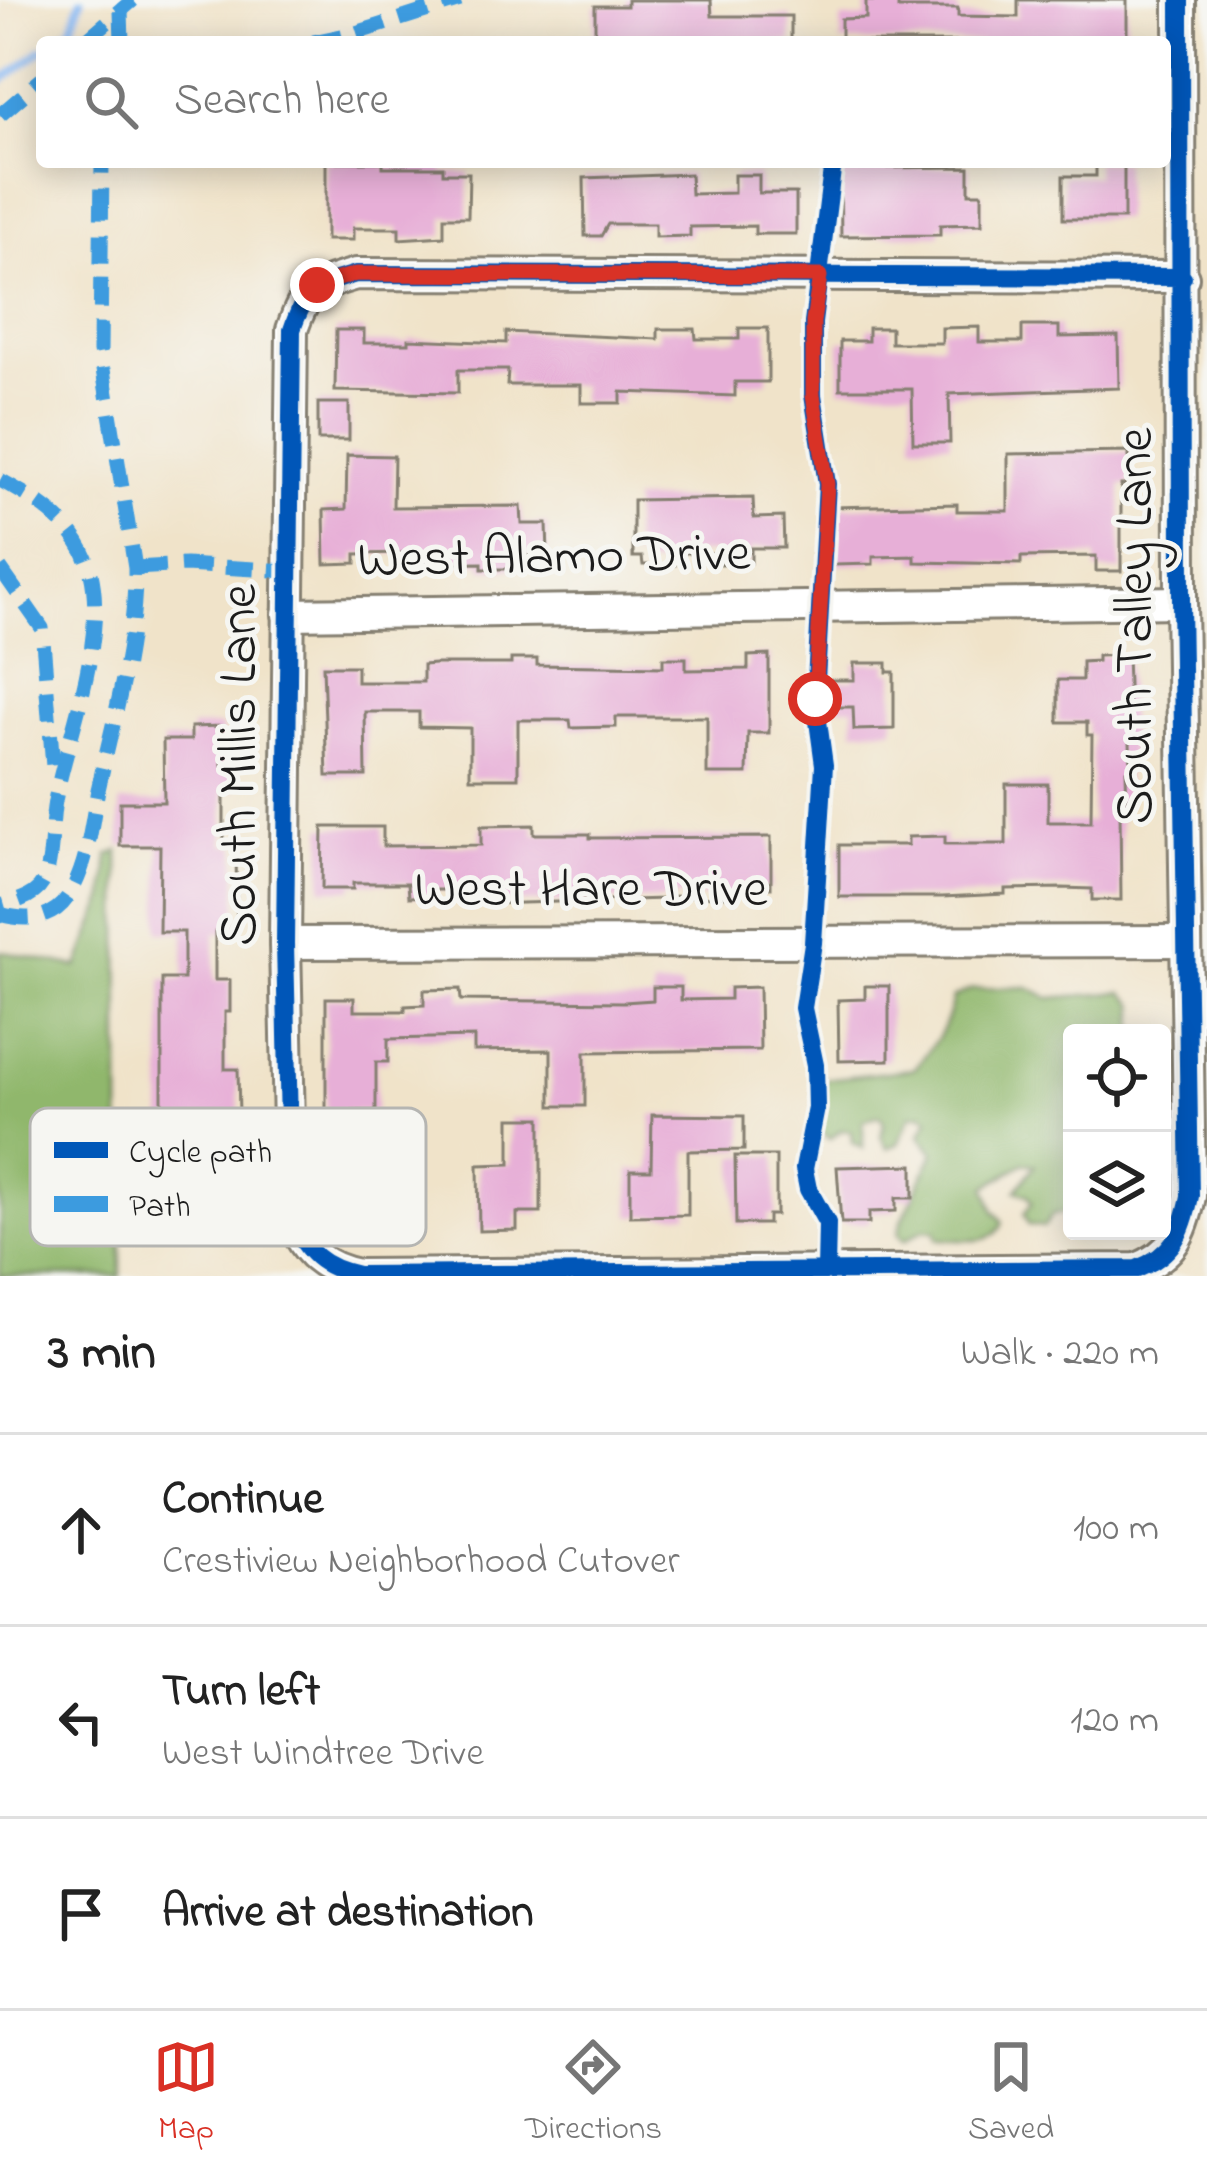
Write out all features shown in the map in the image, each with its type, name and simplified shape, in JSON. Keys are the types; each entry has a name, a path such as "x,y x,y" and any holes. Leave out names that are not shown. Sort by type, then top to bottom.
{"street":[{"name":"South Talley Lane","path":"788,1274 1137,1269 1172,1248 1185,1223 1190,1196 1180,602 1180,0"},
{"name":"South Millis Lane","path":"289,1108 285,943 292,330 301,302 317,285 356,274 1183,277"},
{"name":"West Alamo Drive","path":"289,614 1180,602"},
{"name":"West Hare Drive","path":"285,943 1185,941"},
{"name":"South Millis Lane","path":"304,1246 332,1270 358,1275 788,1274"}],"green space":[{"path":"119,851 120,1108 30,1108 30,1246 121,1246 121,1276 0,1276 0,951 78,967 105,897 109,855"},
{"path":"1029,987 1049,998 1123,992 1136,1005 1135,1024 1063,1024 1063,1213 1053,1214 1044,1227 1029,1225 1024,1214 1032,1202 1016,1191 1035,1165 1024,1163 986,1187 1003,1222 993,1236 937,1239 935,1231 923,1230 904,1241 898,1234 901,1223 934,1153 920,1135 929,1119 924,1114 911,1115 898,1144 887,1148 879,1115 863,1121 863,1148 853,1142 852,1131 841,1130 830,1139 818,1129 825,1079 914,1069 943,1027 953,997 972,989"}],"building":[{"path":"627,0 711,0 712,16 791,16 791,36 595,36 595,6 627,6"},
{"path":"1018,0 1127,0 1127,36 841,36 841,19 866,18 866,1 898,1 898,8 958,8 958,16 1018,17"},
{"path":"326,168 443,168 443,173 469,173 468,217 444,217 444,236 399,239 399,228 353,228 353,240 326,240"},
{"path":"840,168 969,168 969,193 982,193 982,224 940,225 940,235 841,236"},
{"path":"1096,168 1124,168 1124,219 1063,219 1063,176 1096,176"},
{"path":"690,174 691,194 734,193 734,175 759,175 759,193 796,193 796,234 755,234 755,226 690,227 690,236 655,237 655,224 608,224 601,236 585,236 584,178"},
{"path":"1022,326 1059,326 1059,337 1118,336 1119,388 949,394 950,443 913,443 912,389 840,389 840,341 868,341 868,328 891,328 891,343 942,343 942,328 979,327 979,342 1022,342"},
{"path":"739,328 768,328 768,382 735,382 735,396 621,392 621,403 581,403 581,385 507,385 508,370 458,370 458,393 335,391 336,330 364,330 364,343 409,343 409,339 506,343 506,332 658,339 658,329 695,329 696,339 739,339"},
{"path":"318,403 349,403 349,440 318,440"},
{"path":"1129,452 1129,485 1121,485 1121,571 1096,571 1096,556 1021,557 1021,564 873,557 873,564 834,565 833,507 957,504 957,511 1008,511 1008,454"},
{"path":"347,455 394,456 393,507 521,506 522,524 547,524 548,555 522,556 522,569 482,569 482,563 404,564 404,553 356,554 356,563 325,564 324,510 346,509"},
{"path":"753,498 754,518 783,517 784,548 751,548 751,563 721,564 721,553 675,553 675,565 643,565 642,557 633,557 633,500"},
{"path":"769,655 769,733 748,733 747,774 707,774 707,717 616,717 616,727 571,728 570,720 518,720 518,778 470,778 470,728 419,727 419,712 365,712 366,776 327,776 323,666 357,666 357,682 423,682 423,665 435,664 511,664 511,659 537,659 537,665 663,667 663,658 686,658 686,670 748,669 748,656"},
{"path":"1127,655 1131,771 1126,771 1127,808 1120,809 1121,900 1092,900 1092,889 1062,888 942,897 839,897 839,845 908,845 908,837 945,836 945,844 1006,844 1006,784 1048,784 1048,822 1091,822 1092,735 1087,735 1087,722 1058,722 1058,680 1082,680 1082,662 1097,661 1097,656"},
{"path":"854,663 887,663 887,672 894,672 894,729 854,730 853,707 829,707 829,680 854,680"},
{"path":"222,726 222,765 236,765 236,790 224,790 224,845 236,845 237,933 215,932 215,980 230,980 225,1069 238,1069 239,1108 162,1108 162,979 184,979 184,932 159,932 160,846 120,846 120,802 164,802 163,740 191,740 191,727"},
{"path":"534,825 534,834 590,834 590,838 771,837 771,888 738,887 738,897 482,904 481,890 433,890 433,896 409,897 408,883 353,883 353,889 322,889 323,827 383,827 383,846 481,845 481,826"},
{"path":"865,986 889,986 889,1060 839,1061 838,1000 865,999"},
{"path":"653,987 681,987 681,1000 730,999 730,988 759,987 760,1050 585,1052 585,1106 551,1106 551,1050 474,1051 474,1037 388,1039 388,1062 376,1062 376,1108 326,1108 326,998 354,998 354,1011 405,1011 405,1006 424,1005 424,990 460,989 461,1000 653,1000"},
{"path":"652,1115 744,1116 744,1150 688,1151 688,1215 630,1216 630,1170 651,1170"},
{"path":"510,1118 541,1118 541,1213 517,1213 517,1230 479,1231 478,1165 510,1164"},
{"path":"735,1156 776,1156 776,1215 768,1215 768,1224 736,1224"},
{"path":"913,1165 913,1198 896,1198 896,1211 869,1212 869,1223 841,1223 837,1167"}],"waterway":[{"path":"61,36 71,29 81,0"},
{"path":"0,82 36,55"}],"marked path":[{"path":"91,36 133,0"},
{"path":"342,36 460,0"},
{"path":"121,11 122,36"},
{"path":"0,115 36,84"},
{"path":"0,914 28,918 53,911 67,898 80,873 132,624 135,568 100,351 102,168"},
{"path":"0,480 47,510 76,539 92,578 95,607 87,672 56,796 45,878 32,894 0,906"},
{"path":"135,568 186,565 289,571"},
{"path":"0,568 42,628 54,779"}],"cycle path":[{"path":"1180,0 1180,277"},
{"path":"826,1271 827,1223 808,1189 804,1169 816,1108 815,1065 803,1008 813,943 824,765 815,699 827,484 813,395 813,323 832,168"},
{"path":"289,1108 285,943 292,330 314,291 356,274 1180,277"},
{"path":"307,1246 334,1268 358,1275 1137,1269 1168,1249 1184,1221 1190,1196 1180,277"}],"route":[{"path":"317,285 356,274 820,276 813,322 813,395 827,484 815,699"}]}
